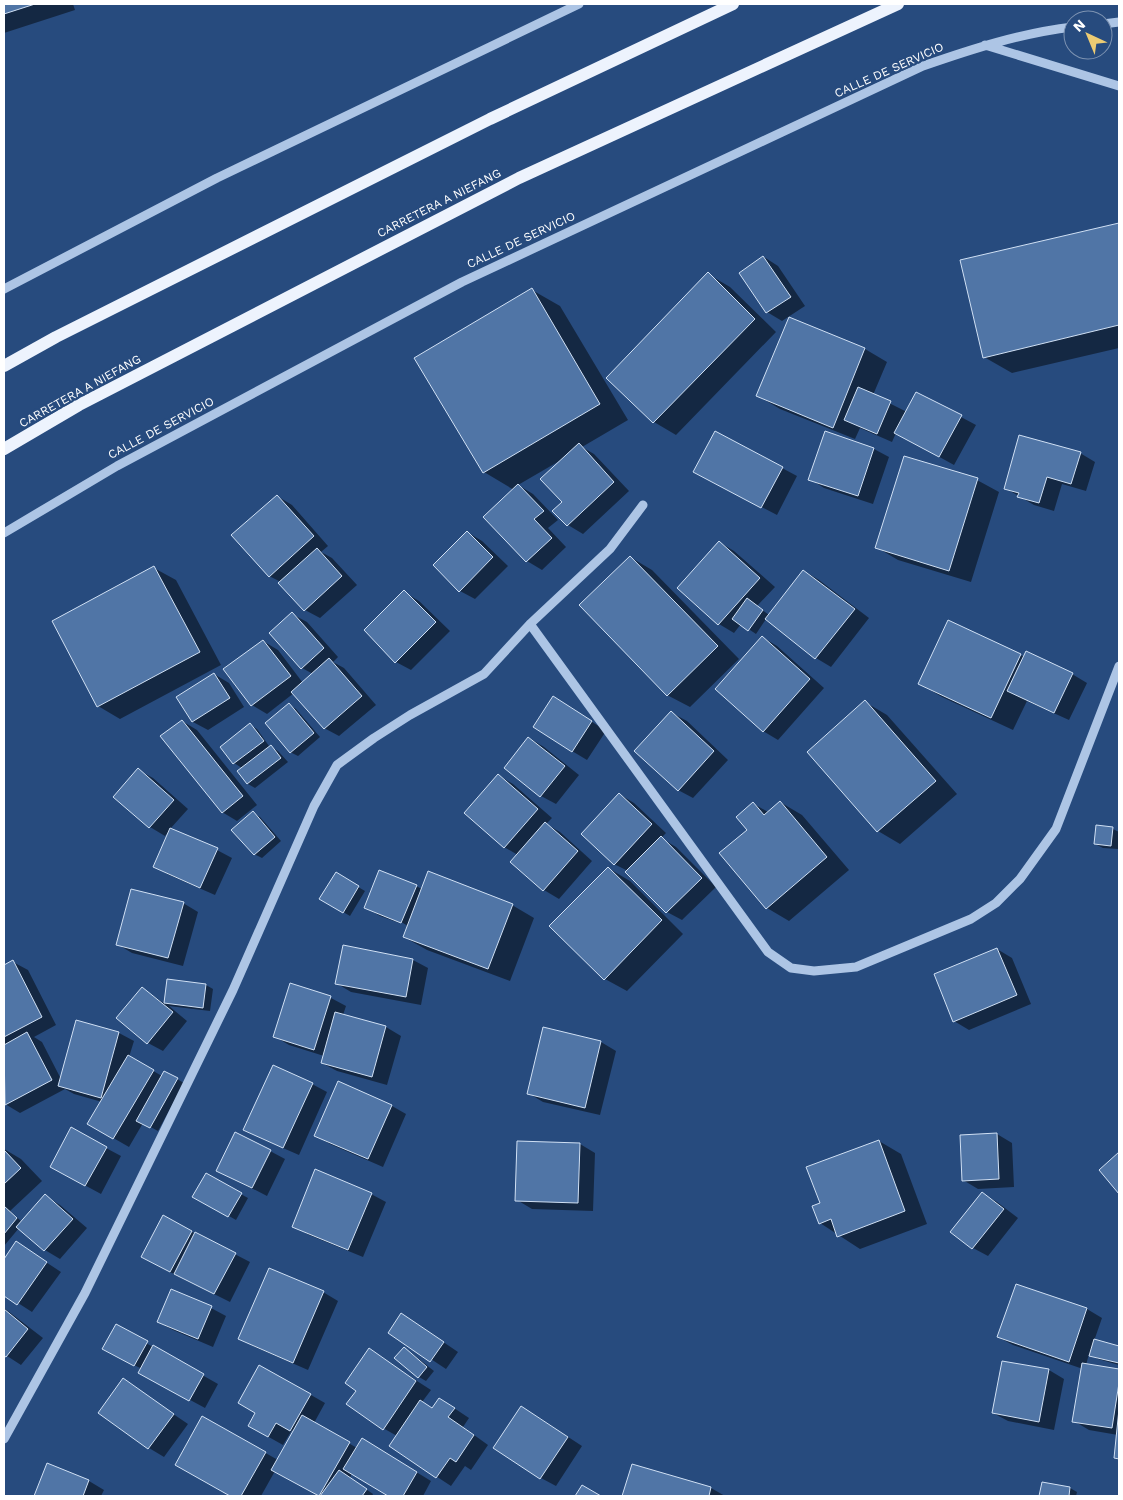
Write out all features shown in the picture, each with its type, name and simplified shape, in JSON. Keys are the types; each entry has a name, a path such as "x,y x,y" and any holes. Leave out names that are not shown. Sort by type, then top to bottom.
{"main road":[{"path":"4,366 65,332 482,123 732,4"},
{"name":"CARRETERA A NIEFANG","path":"4,448 88,400 519,178 898,4"}],"street":[{"path":"4,289 217,178 579,4"},
{"name":"CALLE DE SERVICIO","path":"4,533 117,466 462,282 923,66 984,45 1063,28"},
{"path":"984,45 1119,86"},
{"path":"4,1439 85,1293 233,990 314,806 337,765 410,715 484,674 530,624 610,549 643,505"},
{"path":"530,624 768,952 791,968 814,971 856,967 971,919 996,902 1020,879 1056,829 1119,666"}],"building":[{"path":"4,4 35,4 4,14"},
{"path":"1119,223 1119,325 983,358 960,260"},
{"path":"763,256 791,297 766,313 739,273"},
{"path":"708,272 755,319 653,423 606,378"},
{"path":"532,288 600,404 483,473 414,358"},
{"path":"789,317 865,348 833,428 756,396"},
{"path":"858,387 891,401 877,434 844,420"},
{"path":"916,392 962,415 939,457 894,433"},
{"path":"715,431 783,467 761,508 693,472"},
{"path":"825,431 874,448 858,496 808,480"},
{"path":"1019,435 1081,452 1071,484 1047,477 1039,503 1017,497 1019,493 1004,489"},
{"path":"579,443 614,482 567,526 552,511 562,502 540,479"},
{"path":"904,456 978,478 949,571 875,548"},
{"path":"518,484 544,511 534,519 552,538 526,562 483,517"},
{"path":"277,495 314,536 269,577 231,535"},
{"path":"467,531 493,557 459,592 433,565"},
{"path":"719,541 760,578 718,625 677,588"},
{"path":"317,548 342,576 304,611 278,583"},
{"path":"630,556 718,646 667,696 579,605"},
{"path":"154,566 200,652 97,707 52,621"},
{"path":"803,570 855,609 815,659 765,619"},
{"path":"404,590 436,622 395,663 364,630"},
{"path":"747,598 763,610 748,631 732,619"},
{"path":"292,612 324,648 301,669 269,633"},
{"path":"948,620 1021,654 991,718 918,684"},
{"path":"762,636 810,679 763,732 715,689"},
{"path":"263,640 291,676 251,706 223,669"},
{"path":"1026,651 1073,673 1054,713 1007,691"},
{"path":"329,658 362,696 324,729 291,692"},
{"path":"214,673 230,698 192,722 176,697"},
{"path":"553,696 592,721 572,752 533,727"},
{"path":"865,700 936,781 877,832 807,752"},
{"path":"289,703 314,733 290,753 265,723"},
{"path":"671,711 714,751 678,791 634,751"},
{"path":"182,720 243,796 222,813 160,736"},
{"path":"250,723 264,741 233,764 220,747"},
{"path":"528,737 565,766 540,797 504,768"},
{"path":"271,745 281,758 247,784 237,771"},
{"path":"138,768 174,800 149,828 113,797"},
{"path":"498,774 538,809 504,848 464,813"},
{"path":"619,793 652,824 614,865 581,834"},
{"path":"780,801 827,857 766,909 719,853 747,830 736,817 753,802 764,815"},
{"path":"253,811 275,837 254,855 231,830"},
{"path":"545,822 578,851 543,891 510,862"},
{"path":"1096,825 1113,827 1111,846 1094,844"},
{"path":"170,828 218,848 200,888 153,867"},
{"path":"661,836 702,878 666,913 625,872"},
{"path":"608,867 662,920 604,980 549,926"},
{"path":"379,870 417,885 401,923 364,908"},
{"path":"428,871 513,904 488,969 403,937"},
{"path":"336,872 359,886 343,913 319,899"},
{"path":"131,889 184,902 168,958 116,945"},
{"path":"343,945 413,959 406,997 335,984"},
{"path":"997,948 1017,995 953,1022 934,974"},
{"path":"13,960 42,1017 4,1037 4,965"},
{"path":"167,979 206,984 203,1008 164,1003"},
{"path":"290,983 331,996 314,1050 273,1037"},
{"path":"142,987 173,1012 147,1044 116,1018"},
{"path":"335,1012 386,1026 372,1077 321,1063"},
{"path":"76,1020 119,1032 101,1098 58,1086"},
{"path":"543,1027 601,1041 585,1108 527,1094"},
{"path":"27,1032 52,1080 5,1105 4,1045"},
{"path":"128,1055 154,1070 113,1139 87,1124"},
{"path":"273,1065 313,1083 283,1148 243,1130"},
{"path":"164,1071 178,1078 150,1128 136,1121"},
{"path":"338,1081 392,1105 368,1159 314,1136"},
{"path":"71,1127 107,1147 85,1186 50,1167"},
{"path":"235,1132 271,1150 252,1188 216,1171"},
{"path":"997,1133 999,1179 962,1181 960,1135"},
{"path":"879,1140 905,1211 837,1237 831,1219 819,1224 812,1206 820,1203 806,1167"},
{"path":"517,1141 580,1143 578,1203 515,1201"},
{"path":"4,1150 21,1168 4,1184"},
{"path":"1119,1152 1119,1194 1099,1170"},
{"path":"315,1169 372,1193 348,1250 292,1227"},
{"path":"206,1173 242,1193 228,1217 192,1197"},
{"path":"982,1192 1004,1209 972,1249 950,1232"},
{"path":"45,1194 73,1219 44,1251 16,1227"},
{"path":"4,1206 17,1218 4,1234"},
{"path":"163,1215 192,1231 170,1272 141,1257"},
{"path":"195,1232 236,1253 214,1294 174,1274"},
{"path":"16,1241 47,1262 17,1305 4,1296 4,1259"},
{"path":"269,1268 324,1291 293,1363 238,1339"},
{"path":"1016,1284 1087,1308 1069,1362 997,1337"},
{"path":"171,1289 212,1306 198,1339 157,1322"},
{"path":"4,1309 28,1329 6,1357 4,1356"},
{"path":"401,1313 444,1342 430,1362 388,1333"},
{"path":"116,1324 148,1341 134,1366 102,1349"},
{"path":"1094,1339 1119,1346 1119,1363 1089,1356"},
{"path":"153,1345 204,1374 189,1401 138,1373"},
{"path":"404,1347 427,1367 418,1378 394,1358"},
{"path":"369,1348 416,1381 383,1430 346,1404 356,1391 345,1383"},
{"path":"1002,1361 1049,1369 1039,1422 992,1413"},
{"path":"1082,1363 1119,1369 1119,1383 1112,1428 1072,1422"},
{"path":"259,1365 311,1394 290,1431 276,1423 268,1437 248,1426 255,1413 238,1403"},
{"path":"123,1378 174,1414 148,1449 98,1413"},
{"path":"439,1398 455,1408 448,1417 474,1435 456,1462 450,1458 436,1478 389,1446 420,1400 432,1408"},
{"path":"521,1406 568,1437 540,1479 493,1448"},
{"path":"1119,1409 1119,1459 1114,1458"},
{"path":"302,1415 350,1442 319,1496 271,1470"},
{"path":"202,1416 266,1452 241,1496 230,1496 175,1465"},
{"path":"362,1438 417,1472 403,1496 388,1496 343,1469"},
{"path":"47,1463 89,1480 83,1496 34,1496"},
{"path":"632,1464 711,1487 709,1496 622,1496"},
{"path":"339,1470 367,1489 362,1496 320,1496"},
{"path":"1042,1482 1070,1487 1069,1496 1039,1496"},
{"path":"582,1485 601,1496 575,1496"}]}
